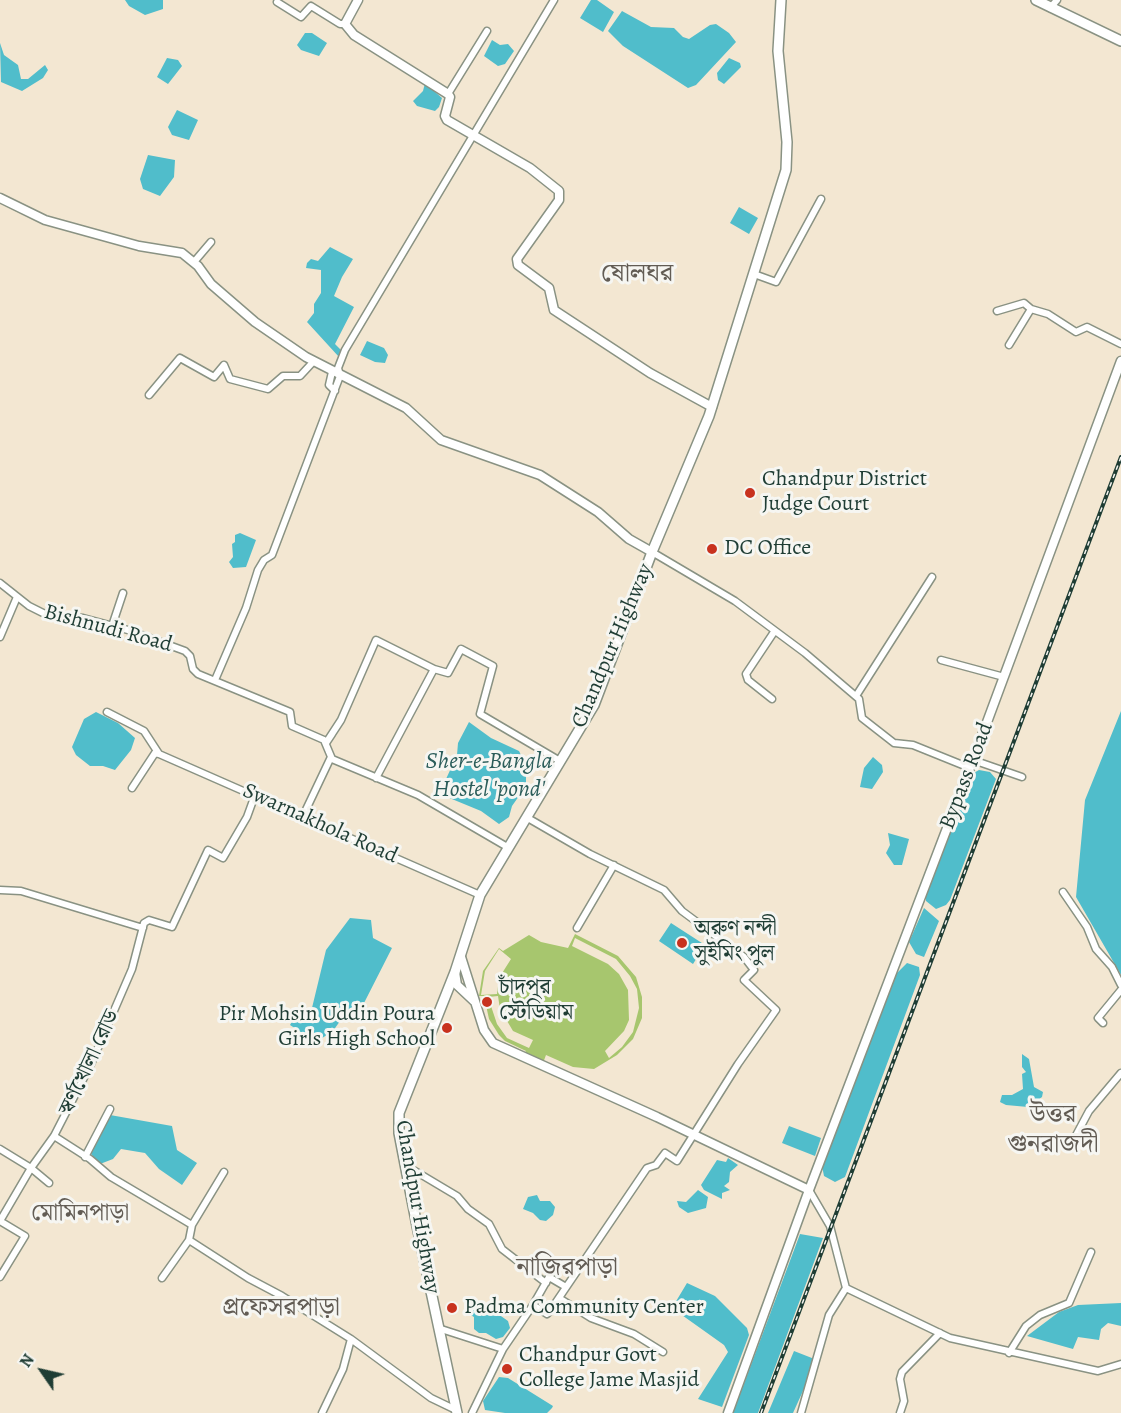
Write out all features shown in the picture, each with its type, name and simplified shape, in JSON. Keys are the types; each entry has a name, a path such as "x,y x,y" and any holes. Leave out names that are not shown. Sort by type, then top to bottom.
{"main road":[{"name":"Chandpur Highway","path":"457,1412 405,1165 399,1133 399,1113 461,957 480,895 594,705 652,552 712,407 786,170 787,142 778,51 781,0"},
{"path":"1036,0 1121,41"}],"street":[{"path":"345,24 358,0"},
{"path":"215,680 246,608 258,570 264,560 272,555 335,391 329,385 345,350 554,0"},
{"path":"1050,8 1057,0"},
{"path":"277,2 301,17 311,6 340,24 345,24 354,35 448,94 450,97 445,116 447,120 530,168 560,193 559,200 517,259 519,265 549,288 554,310 650,373 712,407"},
{"path":"448,94 487,31"},
{"path":"0,198 45,220 139,246 173,250 194,262 211,284 255,322 314,362 406,408 433,434 449,444 540,475 598,512 629,539 735,601 774,632 806,653 856,696 862,702 862,718 894,743 914,745 1022,777"},
{"path":"754,274 776,282 821,199"},
{"path":"194,262 211,242"},
{"path":"997,311 1024,303 1031,309 1048,314 1076,332 1087,327 1121,344"},
{"path":"1009,345 1031,309"},
{"path":"148,395 180,358 214,377 225,365 230,379 267,389 283,376 300,376 314,362"},
{"name":"Bypass Road","path":"728,1413 809,1190 972,764 1121,361"},
{"path":"856,696 932,578"},
{"name":"Bishnudi Road","path":"0,584 47,615 83,618 185,651 190,656 195,672 291,712 292,726 326,743"},
{"path":"112,626 123,593"},
{"path":"0,637 17,597"},
{"path":"772,699 748,680 746,674 774,632"},
{"path":"326,743 340,720 374,641 380,641 434,669 448,673 461,649 493,666 480,714 561,761"},
{"path":"941,660 1004,677"},
{"path":"376,778 434,669"},
{"path":"107,712 144,731 159,754 155,753 132,788"},
{"path":"326,743 332,734"},
{"path":"303,816 331,757 326,743"},
{"name":"Swarnakhola Road","path":"159,754 480,895"},
{"path":"331,757 418,795 509,848"},
{"path":"0,890 21,891 143,928 149,920 172,927 208,850 223,858 247,817 255,795"},
{"path":"526,817 664,890 682,911 744,957 754,970 744,980 776,1010 738,1064 677,1161 665,1153 656,1166 647,1168 547,1314 533,1305"},
{"path":"577,928 614,865"},
{"path":"1063,892 1087,927 1096,949 1112,967 1121,985"},
{"name":"স্বর্ণখোলা রোড","path":"0,1277 25,1236 0,1221 31,1168 54,1137 117,1005 132,969 143,928"},
{"path":"461,957 488,1037 499,1047 695,1135 809,1190 830,1226 846,1288 829,1315 801,1413"},
{"path":"455,972 457,985 475,1001"},
{"path":"1103,1023 1098,1018 1121,990"},
{"path":"1073,1141 1089,1111 1121,1073"},
{"path":"85,1157 110,1109"},
{"path":"54,1137 111,1177 192,1225"},
{"path":"0,1149 31,1168 49,1183"},
{"path":"405,1165 457,1196 468,1209 489,1224 502,1249 546,1283"},
{"path":"162,1278 189,1240 192,1225 224,1172"},
{"path":"189,1240 351,1339 431,1398 457,1412"},
{"path":"1009,1353 1026,1326 1040,1315 1069,1303 1091,1252"},
{"path":"472,1413 503,1350 549,1277 566,1287"},
{"path":"846,1288 940,1333 1009,1353 1098,1371 1121,1364"},
{"path":"559,1298 591,1318 634,1334 663,1352"},
{"path":"441,1329 503,1350"},
{"path":"900,1413 904,1401 900,1379 902,1372 940,1333"},
{"path":"322,1413 333,1394 351,1339"}],"green space":[{"path":"575,934 618,956 636,977 642,997 642,1018 633,1039 617,1055 594,1069 573,1067 546,1055 543,1063 524,1054 526,1051 505,1041 499,1035 489,1019 484,996 479,996 483,971 499,948 503,951 529,935 541,942 568,948","holes":["575,938 616,959 637,989 639,1008 633,1032 622,1047 609,1058 605,1051 624,1031 629,1020 628,990 619,974 608,964 572,946","499,949 511,959 499,978 497,994 481,995 485,971","498,996 500,1009 513,1031 533,1040 529,1048 507,1038 497,1024 488,997"]}],"water":[{"path":"125,0 163,0 163,9 145,15 129,6"},
{"path":"591,0 597,0 614,12 603,32 580,18"},
{"path":"622,11 651,27 674,28 683,37 689,39 710,25 716,24 729,33 736,42 696,85 688,88 623,46 608,31"},
{"path":"305,33 312,33 327,43 319,56 301,50 297,45"},
{"path":"492,40 500,45 508,44 514,51 505,64 498,66 484,56"},
{"path":"0,43 4,55 18,65 21,79 28,79 45,65 48,70 43,78 22,91 1,82"},
{"path":"167,58 178,60 182,66 168,84 157,77"},
{"path":"729,58 740,63 741,67 724,84 718,80 717,73"},
{"path":"425,83 442,98 435,111 417,106 413,101 423,91"},
{"path":"177,110 198,120 189,140 172,135 168,127"},
{"path":"148,155 175,160 174,177 160,196 143,189 140,179"},
{"path":"739,207 758,218 749,234 730,223"},
{"path":"330,247 353,259 334,296 354,307 335,344 341,350 339,357 307,322 314,313 314,304 321,293 321,270 306,268 307,263 311,259 318,261"},
{"path":"367,341 384,348 388,355 385,363 375,362 360,355"},
{"path":"240,533 256,540 246,567 233,568 229,562 233,557 232,544 235,542 235,535"},
{"path":"1121,711 1121,975 1076,897 1085,800"},
{"path":"96,712 118,723 135,738 131,750 115,770 103,766 90,766 76,755 72,747 84,719"},
{"name":"Sher-e-Bangla Hostel 'pond'","path":"469,722 491,738 519,751 526,765 526,786 512,806 509,817 499,824 481,811 447,797 441,790 457,755 458,743"},
{"path":"873,757 882,765 883,772 872,789 860,787 864,768"},
{"path":"979,770 990,772 996,779 950,900 946,905 936,909 926,901 926,892 972,774"},
{"path":"888,833 909,839 902,865 894,865 886,853 890,845"},
{"path":"924,908 939,921 924,957 916,954 909,942"},
{"path":"350,918 371,920 373,938 392,948 364,1003 345,1014 333,1031 316,1042 290,1025 299,1009 311,1012 326,950"},
{"name":"অরুণ নন্দী সুইমিং পুল","path":"671,923 705,945 693,964 659,941"},
{"path":"907,963 919,967 920,975 845,1177 835,1182 824,1176 822,1166 897,973"},
{"path":"1022,1054 1029,1059 1034,1087 1043,1092 1042,1097 1028,1107 1006,1105 1000,1102 1002,1095 1012,1095 1023,1089 1022,1074 1026,1072 1022,1067"},
{"path":"110,1115 172,1126 177,1150 197,1163 182,1185 159,1169 145,1153 121,1149 113,1159 100,1164 91,1154"},
{"path":"789,1126 821,1138 815,1156 782,1143"},
{"path":"728,1158 738,1165 730,1172 729,1182 724,1186 730,1190 722,1193 722,1199 704,1190 701,1185 717,1160 726,1162"},
{"path":"698,1190 708,1197 706,1208 688,1213 679,1207 677,1201 686,1202"},
{"path":"537,1195 540,1201 550,1201 555,1207 553,1215 546,1221 540,1220 533,1213 523,1209 528,1197"},
{"path":"800,1234 823,1238 758,1413 733,1413"},
{"path":"687,1283 715,1296 747,1328 749,1335 722,1407 698,1399 728,1352 724,1345 672,1308"},
{"path":"474,1300 496,1308 498,1314 508,1321 510,1328 503,1337 496,1339 474,1329 474,1317 469,1314 468,1305"},
{"path":"1121,1303 1121,1326 1108,1323 1101,1329 1099,1340 1078,1337 1073,1349 1027,1336 1059,1312 1078,1305"},
{"path":"794,1351 817,1360 793,1413 768,1413"},
{"path":"499,1377 508,1378 553,1406 552,1408 547,1413 505,1413 485,1410 483,1401"}],"railway":[{"path":"761,1413 1121,457"}],"place":[{"name":"Chandpur District Judge Court","path":"750,493"},
{"name":"DC Office","path":"712,549"},
{"name":"অরুণ নন্দী সুইমিং পুল","path":"682,943"},
{"name":"চাঁদপুর স্টেডিয়াম","path":"487,1002"},
{"name":"Pir Mohsin Uddin Poura Girls High School","path":"447,1028"},
{"name":"Padma Community Center","path":"452,1308"},
{"name":"Chandpur Govt College Jame Masjid","path":"507,1369"}],"district":[{"name":"ষোলঘর","path":"637,275"},
{"name":"উত্তর গুনরাজদী","path":"1053,1131"},
{"name":"মোমিনপাড়া","path":"80,1214"},
{"name":"নাজিরপাড়া","path":"567,1269"},
{"name":"প্রফেসরপাড়া","path":"281,1309"}]}
